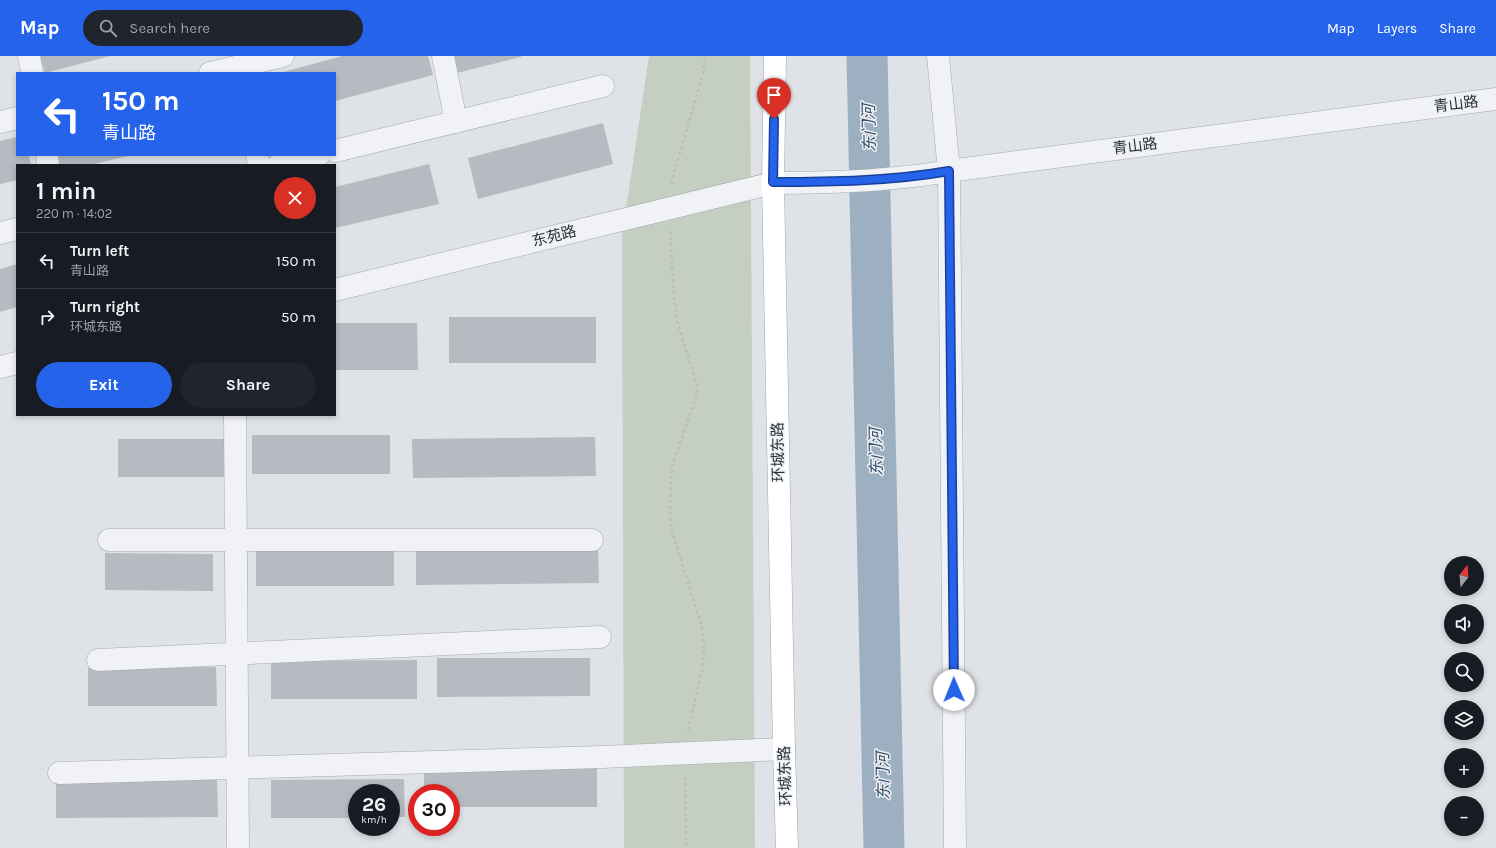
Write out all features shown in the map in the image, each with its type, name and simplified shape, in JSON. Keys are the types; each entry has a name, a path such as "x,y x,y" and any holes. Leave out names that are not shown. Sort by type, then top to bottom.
{"main road":[{"name":"环城东路","path":"775,56 773,182 787,848"}],"street":[{"path":"29,56 32,72"},
{"path":"213,72 237,65 283,56"},
{"path":"443,56 456,122"},
{"path":"938,56 949,171 955,848"},
{"path":"336,151 603,86"},
{"name":"青山路","path":"773,182 809,183 917,176 1496,99"},
{"path":"0,122 16,118"},
{"path":"282,164 315,156"},
{"name":"东苑路","path":"336,290 773,182"},
{"path":"0,233 16,229"},
{"path":"235,416 238,848"},
{"path":"109,540 592,540"},
{"path":"98,660 600,637"},
{"path":"59,773 684,754 784,749"}],"path":[{"path":"686,848 684,744 703,666 704,648 701,624 672,531 670,513 673,464 696,397 697,385 678,324 674,298 670,229 673,177 703,73 706,56"}],"green space":[{"path":"649,56 750,56 755,848 624,848 622,236"}],"building":[{"path":"40,56 110,56 49,72 45,72"},
{"path":"342,56 428,56 433,75 336,101 336,72 284,72"},
{"path":"448,56 521,56 521,57 453,74"},
{"path":"603,123 613,164 478,199 468,158"},
{"path":"16,137 16,156 29,156 31,164 16,164 16,180 0,184 0,141"},
{"path":"56,156 128,156 94,164 59,164"},
{"path":"429,164 439,204 336,228 336,187"},
{"path":"16,264 16,307 0,312 0,269"},
{"path":"449,317 596,317 596,363 449,363"},
{"path":"336,323 417,323 418,370 336,370"},
{"path":"252,435 390,435 390,474 252,474"},
{"path":"595,437 596,476 413,478 412,439"},
{"path":"118,439 226,439 226,477 118,477"},
{"path":"598,544 599,583 416,585 416,546"},
{"path":"256,547 394,547 394,586 256,586"},
{"path":"105,553 213,554 213,591 105,590"},
{"path":"437,658 590,658 590,696 437,697"},
{"path":"417,660 417,699 271,699 271,661"},
{"path":"216,667 217,706 88,706 88,668"},
{"path":"424,768 597,768 597,807 460,807 460,784 424,784"},
{"path":"217,778 218,817 56,818 56,779"},
{"path":"404,779 405,817 400,817 400,784 348,784 348,818 271,818 271,780"}],"waterway":[{"name":"东门河","path":"867,56 884,848"}],"route":[{"path":"774,119 773,182 809,183 917,176 949,171 954,690"}]}
